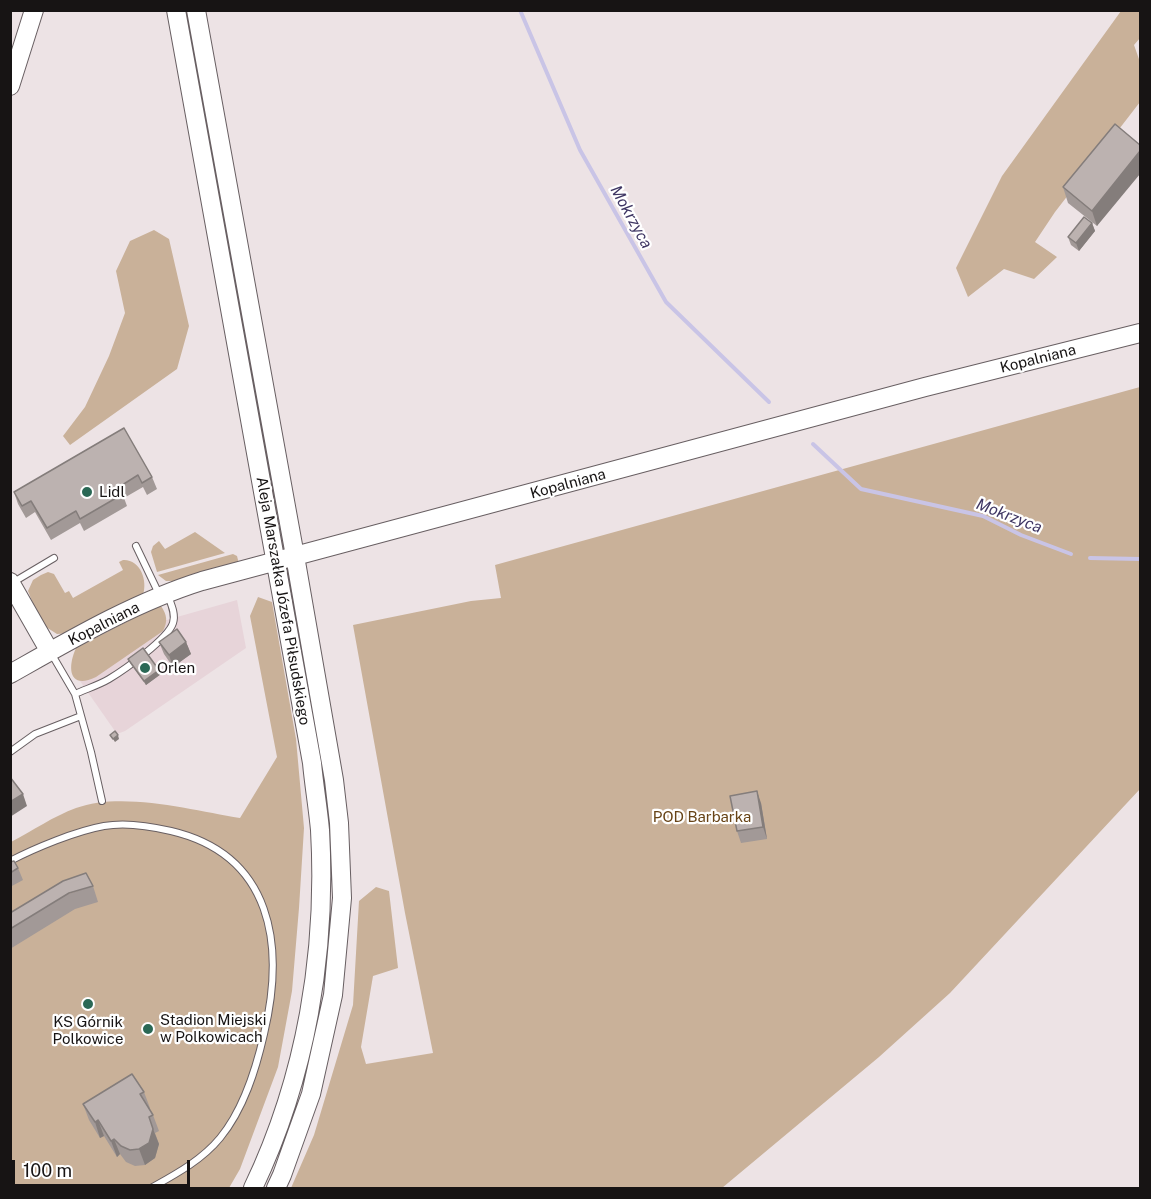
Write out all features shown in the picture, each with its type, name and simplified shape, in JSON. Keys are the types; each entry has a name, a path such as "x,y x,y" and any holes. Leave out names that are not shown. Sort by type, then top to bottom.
{"main road":[{"path":"10,86 34,10"},
{"name":"Aleja Marszałka Józefa Piłsudskiego","path":"176,10 240,375 312,763 320,829 321,903 318,948 306,1031 291,1092 253,1188"},
{"name":"Aleja Marszałka Józefa Piłsudskiego","path":"196,10 295,556 334,780 339,823 342,898 333,995 326,1035 311,1094 276,1188"},
{"name":"Kopalniana","path":"10,674 163,594 202,581 914,390 1140,333"},
{"path":"11,583 50,652"}],"lane":[{"path":"75,694 108,680 150,650 170,630 174,621 174,612 136,546"},
{"path":"11,583 54,558"},
{"path":"50,652 75,694 102,801"},
{"path":"10,752 35,734 81,716"},
{"path":"10,861 44,846 105,826 155,828 185,834 204,841 223,853 244,873 261,901 273,944 273,966 268,1017 258,1061 231,1124 220,1139 190,1165 151,1188"}],"shaded area":[{"path":"237,600 246,648 125,731 117,734 73,671 163,621"}],"green space":[{"path":"1121,11 1140,11 1140,38 1134,45 1140,62 1140,102 1055,212 1035,242 1057,257 1034,279 1004,269 968,297 956,268 1002,176"},
{"path":"154,230 169,239 189,326 177,369 70,445 63,436 85,407 109,356 125,313 116,271 130,241"},
{"name":"POD Barbarka","path":"1140,387 1140,789 950,993 879,1057 722,1188 291,1188 314,1135 353,1005 359,901 376,887 389,891 398,968 373,976 361,1047 366,1064 433,1053 405,913 353,625 471,601 501,598 495,565"},
{"path":"195,532 225,553 157,572 151,552 153,546 159,541 165,549"},
{"path":"233,554 237,556 239,564 181,581 166,581 158,575"},
{"path":"123,560 134,563 141,571 144,583 143,595 71,633 57,634 46,627 28,591 33,580 48,572 54,574 65,593 69,591 73,598 123,570 119,562"},
{"name":"Stadion Miejski w Polkowicach","path":"258,597 272,602 296,739 304,828 292,991 278,1067 240,1169 229,1188 11,1188 11,842 60,815 94,803 114,801 157,804 240,818 277,757 250,616"},
{"path":"161,606 166,615 163,631 96,677 80,681 75,679 71,669 76,648"}],"building":[{"path":"1115,124 1140,145 1140,151 1092,211 1063,187"},
{"path":"1084,217 1092,223 1076,243 1068,237"},
{"name":"Lidl","path":"124,428 152,477 142,483 138,475 119,487 123,494 80,519 76,511 47,528 31,501 22,506 14,492"},
{"path":"177,629 186,642 169,655 159,642"},
{"name":"Orlen","path":"143,648 159,670 144,681 128,659"},
{"path":"115,731 118,735 113,739 110,735"},
{"path":"10,777 23,794 10,802"},
{"path":"757,791 763,827 737,831 730,796"},
{"path":"14,861 18,868 10,873 10,862"},
{"path":"86,873 93,886 69,893 10,929 10,913 63,881"},
{"path":"132,1074 144,1092 140,1094 153,1115 149,1117 153,1129 149,1143 139,1149 130,1150 121,1146 114,1139 111,1141 98,1120 95,1122 83,1104"}],"waterway":[{"name":"Mokrzyca","path":"520,10 580,150 666,302 769,402"},
{"name":"Mokrzyca","path":"813,444 861,489 983,516 1021,535 1071,554"},
{"name":"Mokrzyca","path":"1090,558 1140,559"}],"place":[{"name":"Lidl","path":"87,492"},
{"name":"Orlen","path":"145,668"},
{"name":"KS Górnik Polkowice","path":"88,1004"},
{"name":"Stadion Miejski w Polkowicach","path":"148,1029"}]}
